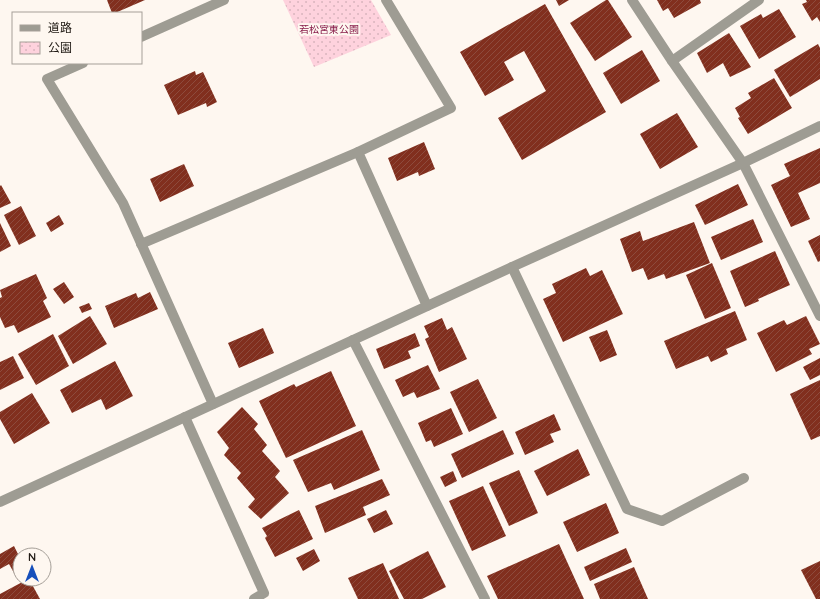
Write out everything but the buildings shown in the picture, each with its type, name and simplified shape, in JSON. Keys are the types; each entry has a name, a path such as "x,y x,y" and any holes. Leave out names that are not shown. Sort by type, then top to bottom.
{"street":[{"path":"142,37 224,0"},
{"path":"141,244 358,152 450,108 386,0"},
{"path":"632,0 672,61 743,163 820,316"},
{"path":"672,61 759,0"},
{"path":"82,64 47,79 123,202 213,404"},
{"path":"0,502 512,267 743,163 820,126"},
{"path":"358,152 427,306"},
{"path":"512,267 627,509 662,521 744,478"},
{"path":"353,340 485,599"},
{"path":"185,417 264,593 254,599"}],"green space":[{"name":"若松宮東公園","path":"283,0 371,0 391,35 314,67"}]}
